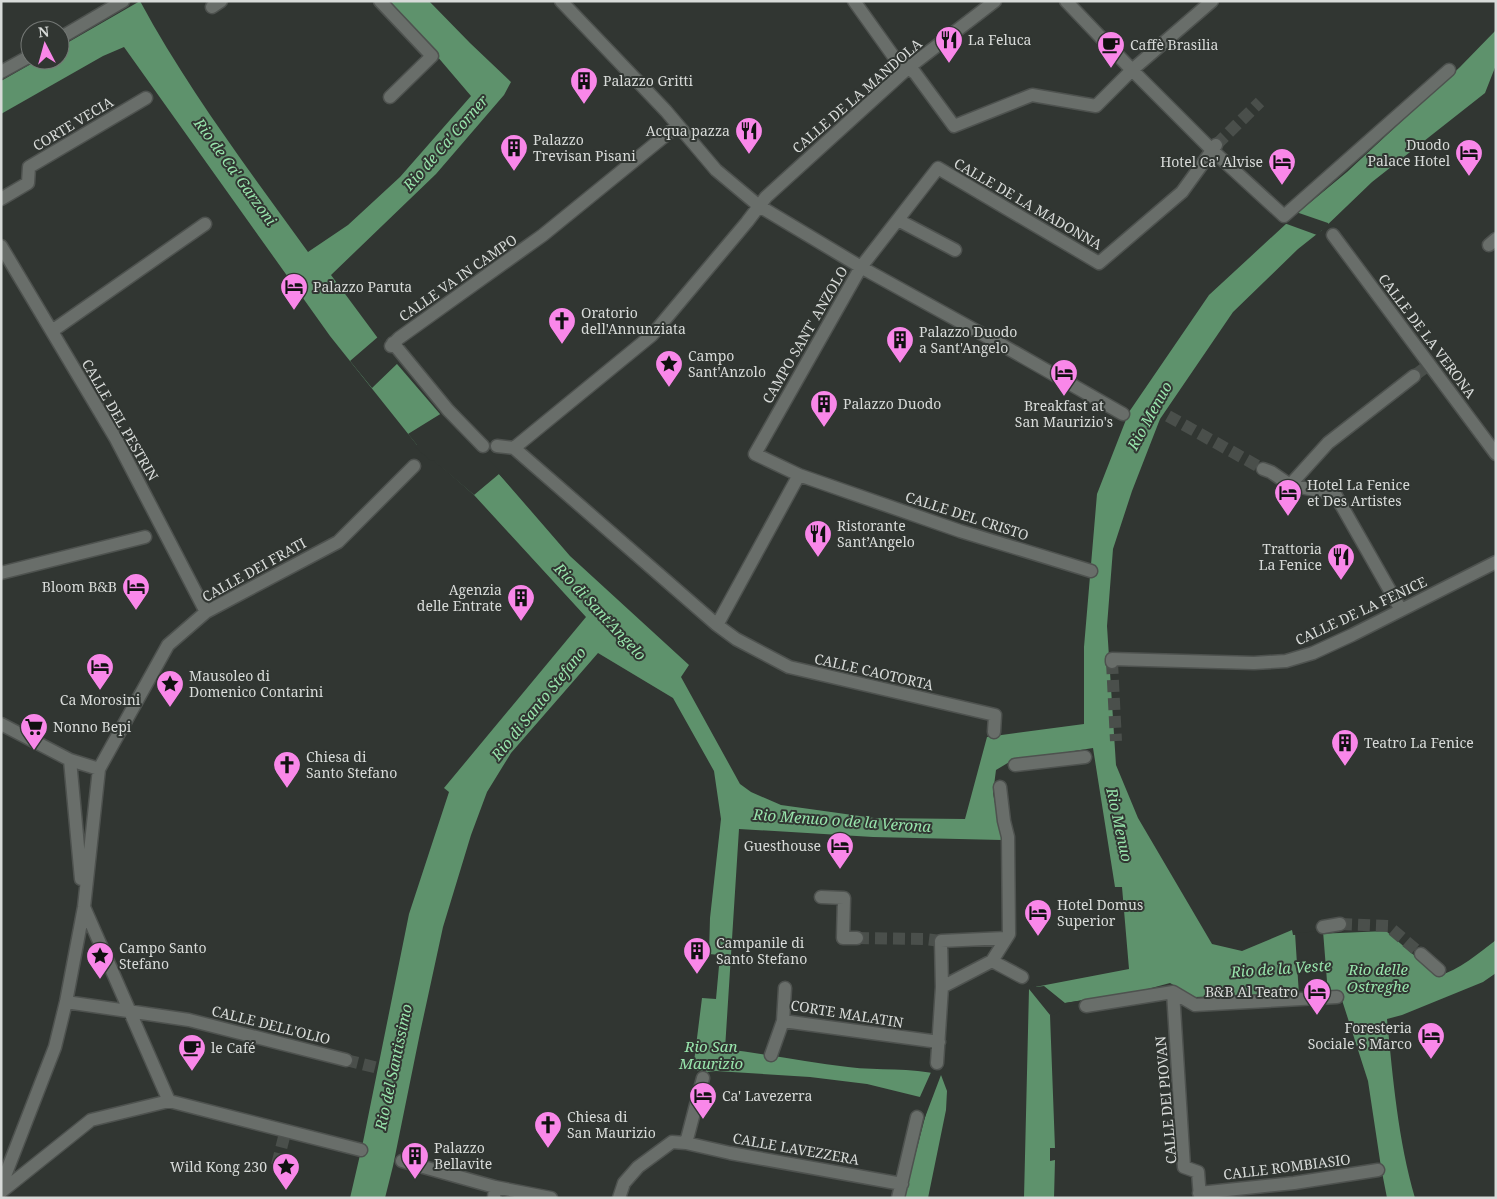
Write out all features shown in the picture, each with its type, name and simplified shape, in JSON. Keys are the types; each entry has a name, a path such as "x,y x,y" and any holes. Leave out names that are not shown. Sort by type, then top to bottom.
{"street":[{"path":"70,32 123,1"},
{"path":"380,1 432,56 390,97"},
{"name":"CAMPO SANT' ANZOLO","path":"561,1 666,111 716,170 861,267 756,454 799,475 835,487"},
{"path":"854,1 899,64 915,73 954,126 1032,95 1096,106 1132,70 1212,1"},
{"name":"CALLE DE LA MANDOLA","path":"763,201 908,68 978,7 995,1"},
{"path":"1066,1 1132,70 1284,216 1448,70"},
{"path":"1,72 20,62"},
{"name":"CORTE VECIA","path":"1,199 28,183 29,167 146,98"},
{"name":"CALLE VA IN CAMPO","path":"483,446 448,410 392,345 543,235 677,126"},
{"name":"CALLE DE LA MADONNA","path":"861,267 938,168 1099,263 1182,192 1215,148"},
{"path":"514,448 652,335 763,201"},
{"path":"898,220 955,250"},
{"path":"52,331 205,224"},
{"name":"CALLE DE LA VERONA","path":"1334,236 1428,366 1496,454"},
{"name":"CALLE DEL PESTRIN","path":"1,246 116,439 155,533 206,612"},
{"path":"861,267 1123,414"},
{"path":"1290,485 1328,443 1414,376"},
{"path":"496,446 514,448 717,625 799,475"},
{"name":"CALLE DEI FRATI","path":"99,769 168,645 206,612 338,542 414,466"},
{"path":"1262,469 1271,472 1290,485 1334,494 1401,610"},
{"name":"CALLE DEL CRISTO","path":"835,487 960,531 1091,571"},
{"path":"1,572 155,533"},
{"name":"CALLE DE LA FENICE","path":"1112,660 1254,663 1286,661 1313,653 1352,635 1496,562"},
{"name":"CALLE CAOTORTA","path":"717,625 736,639 789,667 995,715 994,732"},
{"path":"1,724 70,760 99,769 84,907 66,1002 55,1047 1,1186"},
{"path":"1015,765 1085,757"},
{"path":"70,760 84,907 169,1101"},
{"path":"942,988 992,961 1009,934 1008,837 1000,787"},
{"path":"822,897 844,898 843,938 857,938"},
{"path":"1323,927 1340,924"},
{"path":"937,1064 942,988 941,941 1006,938"},
{"path":"1421,954 1439,970"},
{"path":"992,961 1022,977"},
{"name":"CORTE MALATIN","path":"785,988 783,1022 938,1042"},
{"path":"1086,1006 1173,992 1195,1005 1336,997"},
{"name":"CALLE DEI PIOVAN","path":"1173,992 1184,1167 1198,1172 1200,1195"},
{"path":"66,1002 130,1011"},
{"name":"CALLE DELL'OLIO","path":"130,1011 189,1020 346,1060"},
{"path":"771,1055 783,1022"},
{"path":"619,1198 624,1183 638,1167 672,1142 685,1143 704,1078"},
{"path":"1,1192 91,1120 169,1101 284,1133 362,1150"},
{"path":"898,1198 917,1117"},
{"name":"CALLE LAVEZZERA","path":"685,1143 902,1184"},
{"path":"402,1161 492,1190 551,1198"},
{"name":"CALLE ROMBIASIO","path":"1200,1195 1378,1170"},
{"path":"492,1190 507,1198"}],"water":[{"path":"140,1 199,98 308,252 348,225 400,177 471,96 390,1 429,1 511,82 504,95 436,174 331,275 397,364 440,414 499,474 570,556 689,665 681,677 740,784 751,792 781,805 874,818 965,819 987,737 1084,724 1084,647 1097,494 1129,412 1209,295 1300,211 1347,172 1460,67 1496,30 1496,65 1485,93 1372,182 1322,230 1298,249 1233,312 1160,419 1132,491 1113,549 1107,626 1116,765 1138,818 1212,944 1242,951 1292,930 1293,935 1386,931 1438,976 1476,956 1496,940 1496,973 1483,982 1402,1015 1387,1019 1400,1132 1415,1198 1387,1198 1368,1081 1341,997 1326,992 1195,997 1170,983 1144,990 1065,1003 1050,1015 1055,1148 1050,1148 1050,1161 1055,1160 1054,1198 1024,1198 1029,989 1129,969 1122,887 1115,887 1093,748 1011,761 996,770 993,793 1002,840 873,837 739,829 725,1049 848,1067 918,1071 941,1075 947,1091 946,1110 928,1198 904,1198 928,1106 920,1097 867,1084 810,1077 693,1070 702,998 716,999 720,955 709,954 710,918 721,819 714,771 673,698 598,653 511,753 487,792 471,835 443,927 385,1198 350,1198 409,914 449,792 444,788 586,617 474,495 417,445 330,336 124,47 103,56 1,114 1,81 20,70 70,70 70,41"}],"pier":[{"path":"1296,212 1329,225 1323,232 1322,230 1317,235 1284,223"},
{"path":"379,336 399,362 372,388 350,361"},
{"path":"442,413 501,472 512,484 510,486 499,474 474,495 415,447 417,445 408,434"},
{"path":"1323,931 1328,994 1299,995 1295,933"},
{"path":"1035,984 1036,987 1044,986 1065,1003 1084,1000 1085,1002 1066,1006 1055,1014 1050,1015 1029,989 1026,989"},
{"path":"932,1070 941,1072 941,1075 924,1120 922,1119 925,1107 919,1099"}],"tunnel":[{"path":"1216,145 1260,102"},
{"path":"1414,376 1426,367"},
{"path":"1168,416 1263,469"},
{"path":"1112,662 1116,741"},
{"path":"1340,924 1388,926 1421,954"},
{"path":"857,938 941,941"},
{"path":"346,1060 378,1068"},
{"path":"277,1165 284,1137"}],"place":[{"name":"La Feluca","path":"949,64"},
{"name":"Caffè Brasilia","path":"1111,69"},
{"name":"Palazzo Gritti","path":"584,105"},
{"name":"Acqua pazza","path":"749,155"},
{"name":"Palazzo Trevisan Pisani","path":"514,172"},
{"name":"Duodo Palace Hotel","path":"1469,177"},
{"name":"Hotel Ca' Alvise","path":"1282,186"},
{"name":"Palazzo Paruta","path":"294,311"},
{"name":"Oratorio dell'Annunziata","path":"562,345"},
{"name":"Palazzo Duodo a Sant'Angelo","path":"900,364"},
{"name":"Campo Sant'Anzolo","path":"669,388"},
{"name":"Breakfast at San Maurizio's","path":"1064,397"},
{"name":"Palazzo Duodo","path":"824,428"},
{"name":"Hotel La Fenice et Des Artistes","path":"1288,517"},
{"name":"Ristorante Sant’Angelo","path":"818,558"},
{"name":"Trattoria La Fenice","path":"1341,581"},
{"name":"Bloom B&B","path":"136,611"},
{"name":"Agenzia delle Entrate","path":"521,622"},
{"name":"Ca Morosini","path":"100,691"},
{"name":"Mausoleo di Domenico Contarini","path":"170,708"},
{"name":"Nonno Bepi","path":"34,751"},
{"name":"Teatro La Fenice","path":"1345,767"},
{"name":"Chiesa di Santo Stefano","path":"287,789"},
{"name":"Guesthouse","path":"840,870"},
{"name":"Hotel Domus Superior","path":"1038,937"},
{"name":"Campanile di Santo Stefano","path":"697,975"},
{"name":"Campo Santo Stefano","path":"100,980"},
{"name":"B&B Al Teatro","path":"1317,1016"},
{"name":"Foresteria Sociale S Marco","path":"1431,1060"},
{"name":"le Café","path":"192,1072"},
{"name":"Ca' Lavezerra","path":"703,1120"},
{"name":"Chiesa di San Maurizio","path":"548,1149"},
{"name":"Palazzo Bellavite","path":"415,1180"},
{"name":"Wild Kong 230","path":"286,1191"}],"water label":[{"name":"Rio de Ca' Corner","path":"446,143"},
{"name":"Rio de Ca' Garzoni","path":"235,172"},
{"name":"Rio Menuo","path":"1150,416"},
{"name":"Rio di Sant'Angelo","path":"600,612"},
{"name":"Rio di Santo Stefano","path":"539,704"},
{"name":"Rio Menuo o de la Verona","path":"842,821"},
{"name":"Rio Menuo","path":"1119,825"},
{"name":"Rio de la Veste","path":"1281,969"},
{"name":"Rio delle Ostreghe","path":"1378,978"},
{"name":"Rio San Maurizio","path":"711,1056"},
{"name":"Rio del Santissimo","path":"394,1067"}]}
